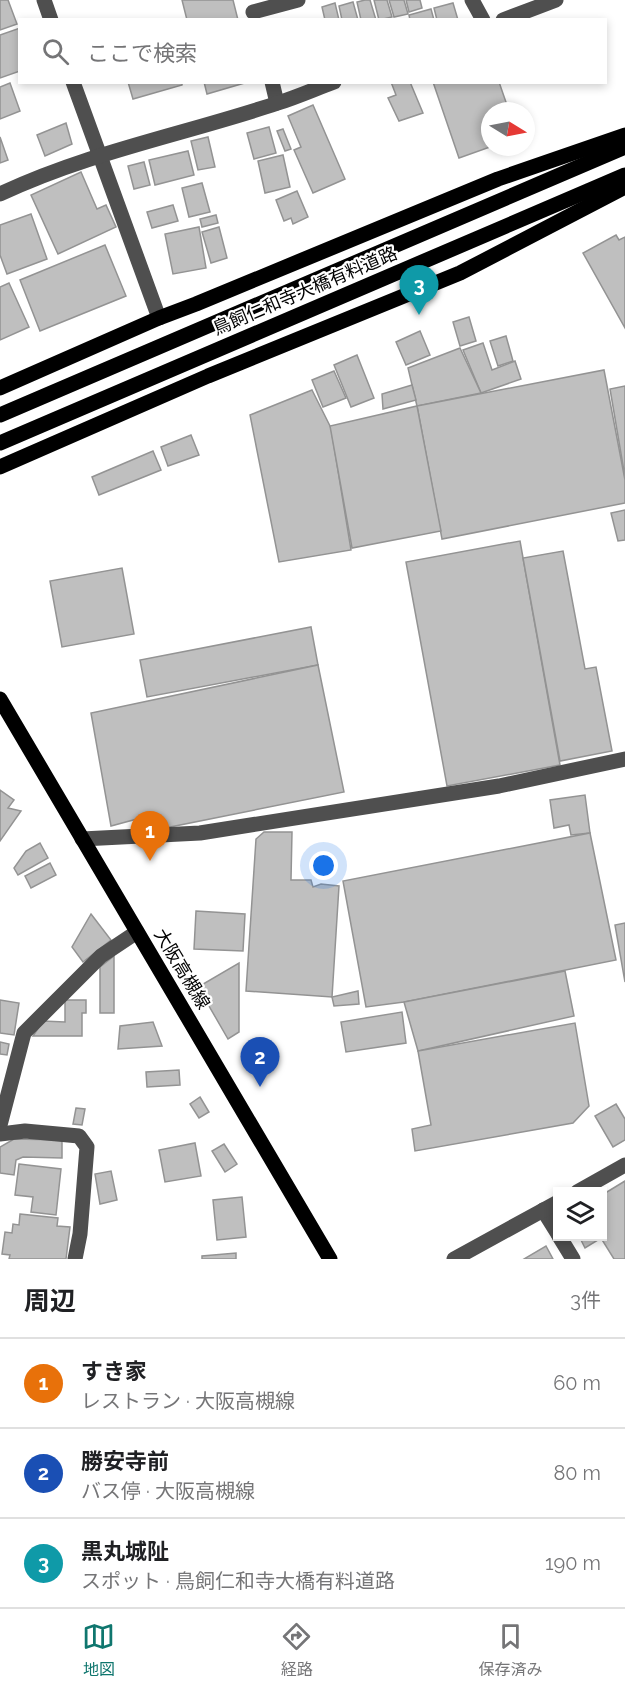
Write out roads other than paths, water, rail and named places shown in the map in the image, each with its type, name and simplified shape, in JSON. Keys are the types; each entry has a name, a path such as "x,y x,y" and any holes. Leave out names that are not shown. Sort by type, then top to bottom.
{"main road":[{"path":"0,388 159,318 498,179 625,135"},
{"name":"鳥飼仁和寺大橋有料道路","path":"0,415 625,147"},
{"name":"鳥飼仁和寺大橋有料道路","path":"0,443 625,175"},
{"path":"0,467 208,376 460,273 625,188"},
{"name":"大阪高槻線","path":"0,699 330,1259"}],"street":[{"path":"44,0 50,18"},
{"path":"253,10 298,0"},
{"path":"472,0 482,18"},
{"path":"508,18 556,0"},
{"path":"74,84 159,318"},
{"path":"272,84 277,103"},
{"path":"0,194 39,176 277,103 329,84"},
{"path":"82,839 200,833 499,786 625,759"},
{"path":"0,1125 24,1033 100,956 137,932"},
{"path":"0,1134 25,1131 79,1136 87,1147 80,1234 75,1259"},
{"path":"584,1187 625,1165"},
{"path":"454,1259 553,1205"},
{"path":"543,1210 553,1227"},
{"path":"562,1241 573,1259"}],"place":[{"name":"黒丸城阯","path":"419,315"},
{"name":"すき家","path":"150,861"},
{"name":"勝安寺前","path":"260,1087"}]}
